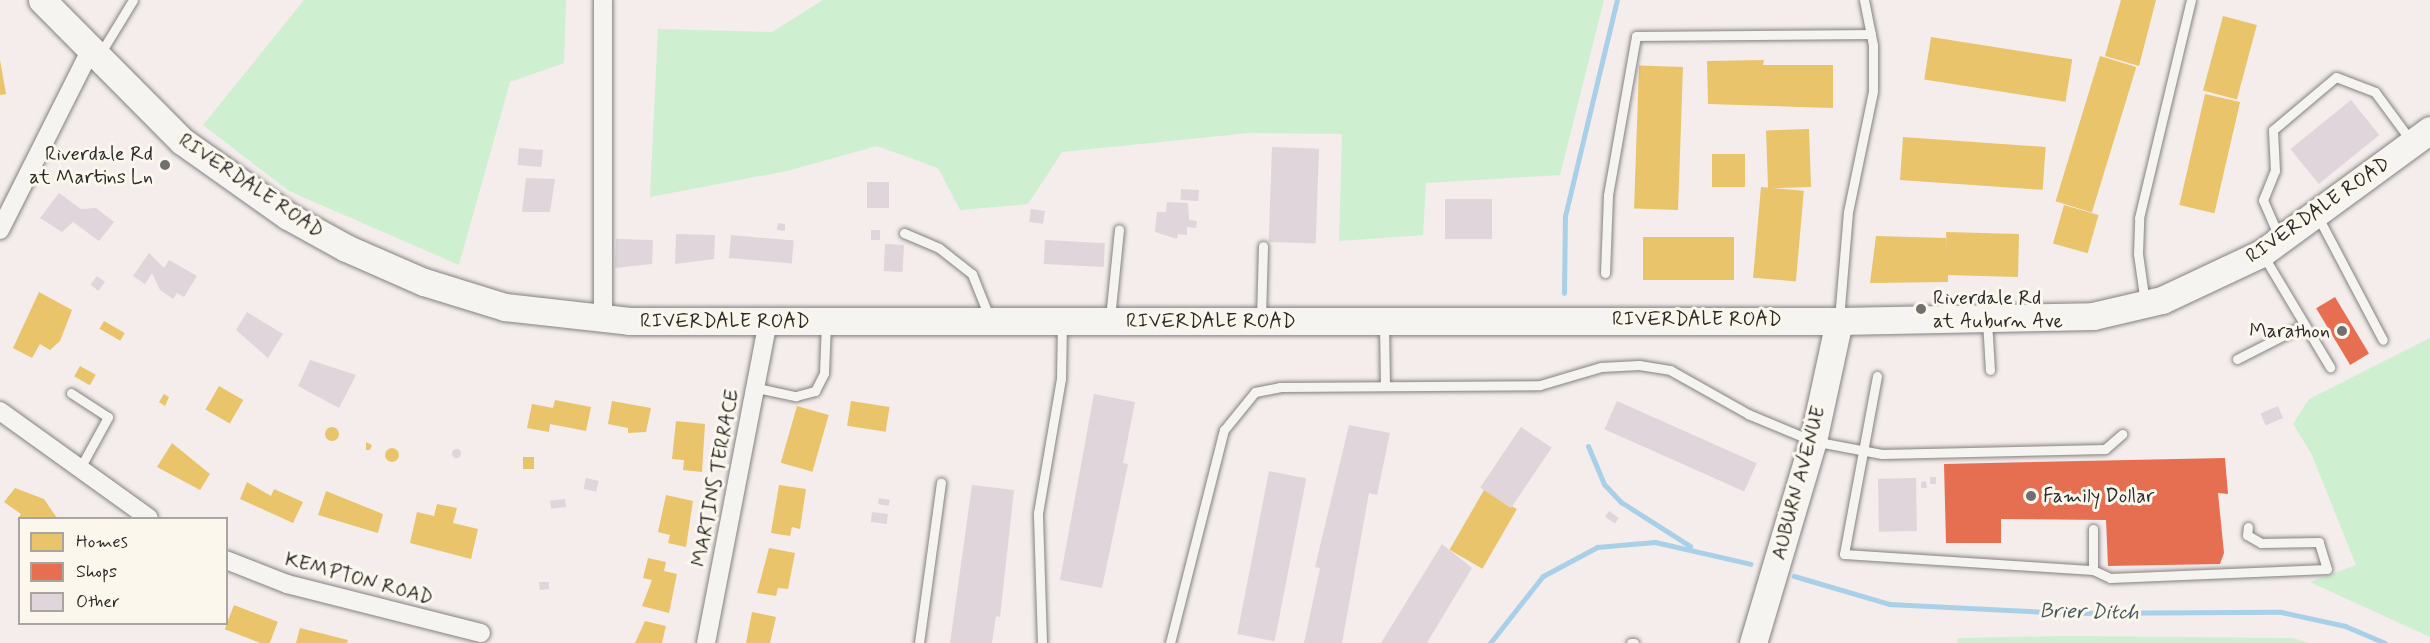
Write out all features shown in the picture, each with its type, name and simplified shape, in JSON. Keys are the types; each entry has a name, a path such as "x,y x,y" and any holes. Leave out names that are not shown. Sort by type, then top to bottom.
{"main road":[{"name":"RIVERDALE ROAD","path":"42,0 182,141 288,216 346,248 467,297 535,312 603,319 1839,321 2093,316 2145,305 2271,247 2421,137"},
{"name":"AUBURN AVENUE","path":"1754,643 1813,441 1839,321"}],"street":[{"path":"603,0 603,319"},
{"path":"0,230 95,53"},
{"name":"MARTINS TERRACE","path":"706,643 757,388 768,321"},
{"path":"0,411 146,517"},
{"name":"KEMPTON ROAD","path":"228,561 287,584 481,633"}],"lane":[{"path":"95,53 133,0"},
{"path":"1839,321 1854,173 1873,91 1871,34 1864,0"},
{"path":"2145,305 2138,254 2139,218 2191,0"},
{"path":"1605,273 1608,195 1636,36 1871,34"},
{"path":"2330,367 2304,325 2271,247 2263,200 2275,171 2272,130 2336,77 2375,92 2421,137"},
{"path":"2317,215 2383,340"},
{"path":"1110,321 1119,229"},
{"path":"904,233 939,248 972,274 991,321"},
{"path":"1261,321 1263,246"},
{"path":"1986,319 1990,370"},
{"path":"1384,320 1385,385"},
{"path":"757,388 796,396 815,391 824,373 826,321"},
{"path":"1042,643 1038,513 1061,379 1062,321"},
{"path":"2237,359 2304,325"},
{"path":"1170,643 1218,448 1238,408 1255,392 1280,387 1540,385 1601,367 1656,367 1813,441 1865,451 2105,449 2122,434"},
{"path":"1877,376 1865,451 1844,554 2093,570 2110,578 2327,569 2319,542 2261,543 2247,535 2247,527"},
{"path":"71,393 108,417 79,470"},
{"path":"919,643 941,483"},
{"path":"2093,529 2093,570"}],"green space":[{"path":"304,0 566,0 564,63 510,82 459,265 289,191 203,125"},
{"path":"823,0 1604,0 1560,175 1426,183 1423,235 1339,241 1342,134 1249,133 1062,152 1028,204 960,210 938,168 877,146 787,171 650,197 658,29 772,32"},
{"path":"2430,338 2430,637 2310,582 2356,565 2311,453 2293,424 2309,399"},
{"path":"2067,636 2293,638 2308,643 1957,643 1958,638"}],"building: Homes":[{"path":"2121,0 2156,0 2139,66 2105,56"},
{"path":"2223,16 2257,25 2237,99 2203,90"},
{"path":"1931,37 2072,59 2066,102 1924,79"},
{"path":"2100,56 2136,67 2092,212 2056,201"},
{"path":"0,60 6,94 0,95"},
{"path":"1764,60 1763,65 1833,65 1833,108 1708,104 1707,61"},
{"path":"1639,65 1683,67 1678,210 1634,208"},
{"path":"2205,94 2240,102 2214,213 2179,205"},
{"path":"1809,129 1811,187 1768,188 1766,131"},
{"path":"1903,137 2046,147 2043,190 1900,180"},
{"path":"1712,154 1745,154 1745,187 1712,187"},
{"path":"1761,187 1804,191 1796,281 1753,278"},
{"path":"2064,205 2099,215 2088,253 2053,243"},
{"path":"1946,232 2019,234 2018,277 1948,275 1948,282 1870,283 1876,236 1946,238 1947,257"},
{"path":"1643,237 1734,237 1734,280 1643,280"},
{"path":"39,292 72,310 60,341 50,350 40,344 32,358 13,348"},
{"path":"104,321 125,333 120,341 100,329"},
{"path":"80,366 96,375 90,385 74,376"},
{"path":"219,386 243,400 230,423 206,409"},
{"path":"164,394 169,397 165,406 159,402"},
{"path":"555,400 591,407 586,431 550,424 549,432 527,428 532,404 553,408"},
{"path":"612,401 651,408 646,432 628,433 628,428 608,424"},
{"path":"851,401 890,407 886,432 847,426"},
{"path":"797,406 829,415 812,472 781,463"},
{"path":"676,421 705,424 702,472 683,470 684,460 672,459"},
{"path":"329,427 335,427 339,434 335,441 329,441 325,437 325,431"},
{"path":"366,442 372,445 370,450 366,450"},
{"path":"172,443 210,474 200,490 157,467"},
{"path":"389,448 395,448 399,455 395,462 389,462 385,458 385,452"},
{"path":"523,457 534,457 534,469 523,469"},
{"path":"247,482 271,496 274,489 303,502 293,523 240,499"},
{"path":"779,485 806,489 800,529 792,527 790,536 771,533"},
{"path":"15,488 44,499 56,517 19,517 21,514 4,502"},
{"path":"1484,490 1517,509 1482,569 1450,550"},
{"path":"326,491 383,514 378,533 318,515"},
{"path":"666,495 693,501 686,547 668,543 670,535 658,532"},
{"path":"437,504 457,508 453,523 478,529 471,559 410,543 417,512 434,516"},
{"path":"769,548 795,553 788,589 778,588 776,596 757,593"},
{"path":"648,558 666,562 664,571 677,574 669,613 642,606 652,580 643,578"},
{"path":"234,605 278,622 270,643 260,643 225,629"},
{"path":"752,612 776,617 770,643 746,643"},
{"path":"645,621 666,626 662,643 635,643"},
{"path":"300,628 348,640 347,643 296,643"}],"building: Shops":[{"name":"Marathon","path":"2335,297 2369,354 2350,365 2316,308"},
{"path":"2225,458 2228,494 2218,493 2224,553 2220,564 2108,566 2106,520 2001,519 2001,543 1946,543 1944,464"}],"building: Other":[{"path":"2351,100 2379,135 2319,184 2290,149"},
{"path":"1272,147 1319,149 1316,244 1269,242"},
{"path":"519,148 543,150 541,167 518,165"},
{"path":"526,178 555,179 550,212 522,212"},
{"path":"867,182 889,182 889,208 867,208"},
{"path":"1181,189 1199,190 1198,201 1180,200"},
{"path":"59,193 81,209 96,208 114,222 99,241 73,222 62,232 40,218"},
{"path":"1445,199 1492,199 1492,239 1445,239"},
{"path":"1167,202 1188,203 1189,220 1197,221 1196,228 1187,227 1187,235 1178,234 1177,239 1155,232 1157,212 1166,212"},
{"path":"1031,209 1045,211 1043,224 1029,222"},
{"path":"778,223 785,224 785,231 777,230"},
{"path":"871,230 880,230 880,240 871,240"},
{"path":"676,234 715,235 714,259 675,264"},
{"path":"731,235 794,240 792,263 729,258"},
{"path":"616,239 653,240 652,264 615,268"},
{"path":"1045,240 1105,243 1104,267 1044,264"},
{"path":"885,244 904,245 903,272 884,271"},
{"path":"149,253 164,268 169,260 197,276 184,297 177,293 173,299 160,290 152,273 145,284 133,276"},
{"path":"97,276 105,282 98,291 90,285"},
{"path":"247,312 283,334 268,358 236,330"},
{"path":"310,360 356,375 339,408 298,386"},
{"path":"1094,394 1135,402 1123,463 1128,464 1102,588 1060,580"},
{"path":"1617,401 1757,463 1744,492 1604,429"},
{"path":"2278,406 2283,418 2266,425 2261,413"},
{"path":"1349,425 1390,433 1377,495 1369,493 1342,643 1304,643 1320,568 1315,567"},
{"path":"1521,427 1552,448 1511,508 1480,488"},
{"path":"456,448 461,453 456,458 451,453"},
{"path":"1269,471 1306,478 1275,641 1237,634"},
{"path":"1930,477 1936,477 1936,484 1930,484"},
{"path":"586,478 599,481 596,492 584,489"},
{"path":"1916,478 1917,531 1879,532 1878,479"},
{"path":"1926,481 1927,488 1921,488 1921,482"},
{"path":"972,485 1014,490 1000,617 996,616 992,643 950,643"},
{"path":"879,498 890,500 889,506 878,504"},
{"path":"565,499 566,507 551,509 550,501"},
{"path":"1609,511 1619,518 1615,524 1605,517"},
{"path":"872,512 888,514 887,524 871,522"},
{"path":"1442,544 1472,568 1427,643 1381,643"},
{"path":"539,582 549,582 549,589 540,590"}],"waterway":[{"path":"1564,293 1565,216 1617,0"},
{"path":"1588,446 1604,484 1621,502 1690,546"},
{"name":"Brier Ditch","path":"1490,643 1543,576 1597,547 1655,542 1751,564"},
{"name":"Brier Ditch","path":"1794,576 1889,604 2066,613 2281,612 2345,626 2385,643"}],"place":[{"name":"Riverdale Rd at Martins Ln","path":"165,165"},
{"name":"Riverdale Rd at Auburn Ave","path":"1921,309"},
{"name":"Marathon","path":"2342,331"},
{"name":"Family Dollar","path":"2031,496"}]}
